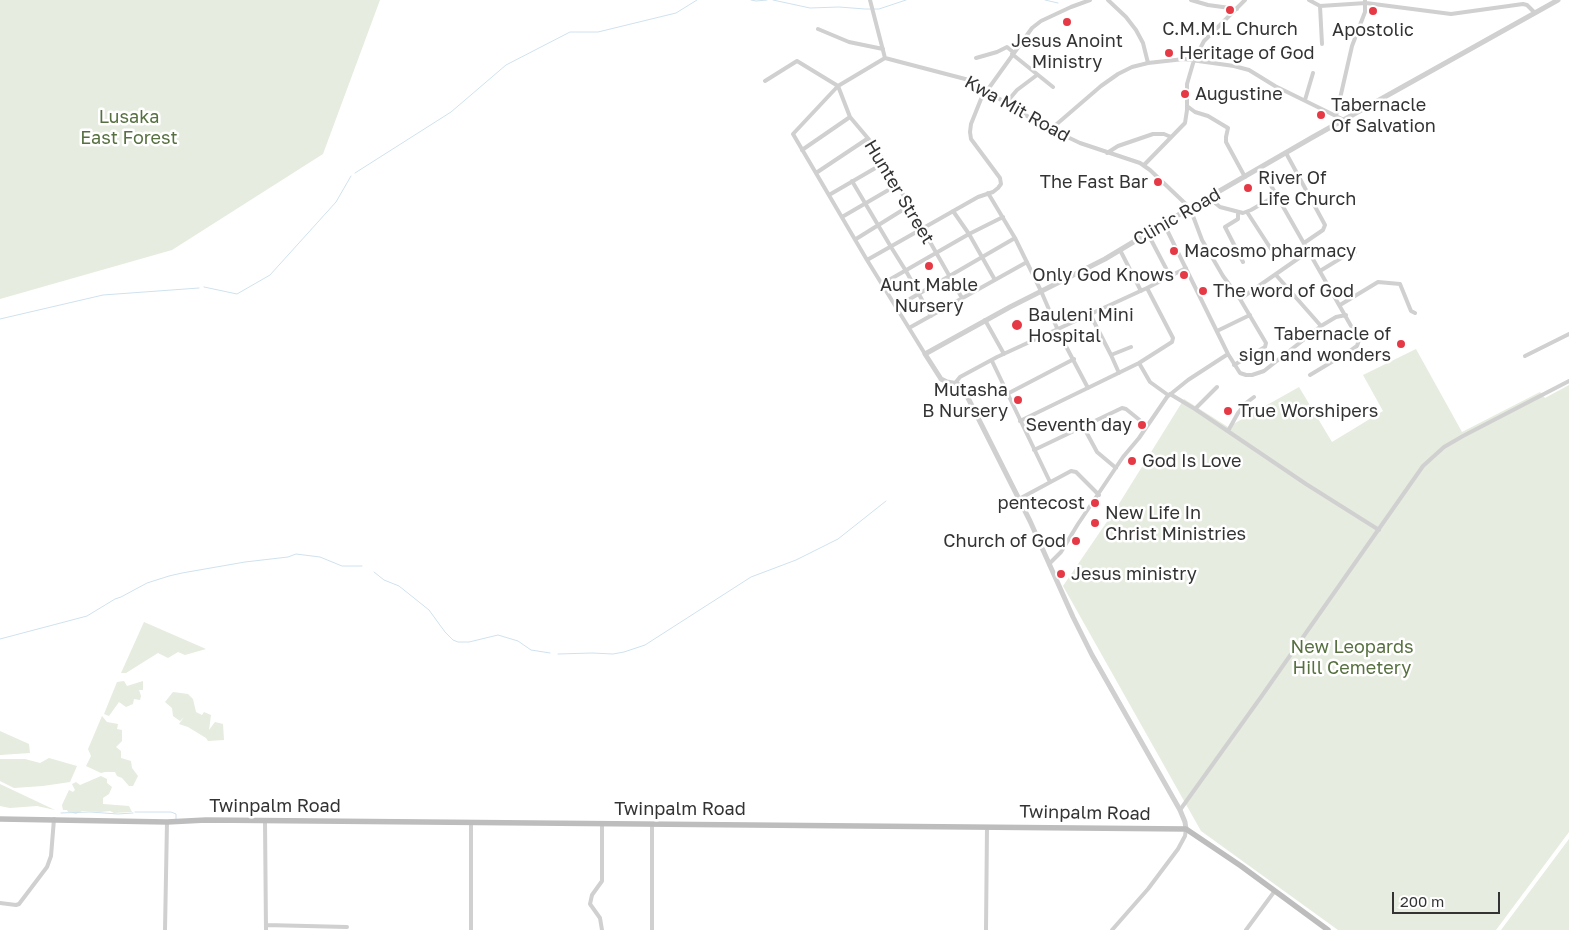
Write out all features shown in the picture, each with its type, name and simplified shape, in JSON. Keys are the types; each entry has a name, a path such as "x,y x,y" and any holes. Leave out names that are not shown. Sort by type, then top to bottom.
{"main road":[{"name":"Twinpalm Road","path":"0,819 167,822 206,820 1186,829"},
{"path":"1186,829 1207,842 1328,930"}],"street":[{"path":"870,0 885,58 838,86 793,134 924,354 941,379 947,382 956,382 967,396 1030,521 1048,564 1092,656 1180,810 1185,822 1185,836 1178,849 1148,889 1112,930"},
{"path":"867,260 978,197 998,188 1001,180 972,142 970,132 971,124 981,99 1028,32 1036,24 1090,0"},
{"path":"1108,0 1126,17 1136,30 1143,43 1148,63"},
{"path":"1191,0 1208,5 1237,9"},
{"path":"1144,165 1184,123 1187,106 1187,84 1194,60 1207,36 1245,0"},
{"path":"1309,0 1320,6 1366,2 1451,14 1523,4 1535,12"},
{"path":"1396,7 1398,0"},
{"name":"Clinic Road","path":"924,354 1120,250 1286,153 1551,2 1558,0"},
{"path":"1336,116 1352,46 1364,18 1366,2"},
{"path":"1320,6 1322,44"},
{"path":"818,29 849,42 882,49"},
{"path":"976,58 1007,47 1053,87"},
{"name":"Kwa Mit Road","path":"885,58 962,77 974,82 1051,129 1080,143 1144,165 1190,208"},
{"path":"1051,129 1112,77 1132,67 1148,63 1179,60 1194,60 1249,70 1276,86 1344,120"},
{"path":"765,81 797,61 838,86"},
{"path":"1305,100 1313,73"},
{"path":"1006,103 1017,90 1037,75"},
{"name":"Hunter Street","path":"838,86 850,117 877,149 962,298"},
{"path":"1187,106 1195,112 1208,116 1228,128 1226,142 1245,177"},
{"path":"802,150 850,117"},
{"path":"1107,153 1118,146 1153,134 1164,134 1171,137"},
{"path":"816,173 867,139"},
{"path":"1286,153 1325,225 1324,230 1304,243"},
{"path":"829,195 884,163"},
{"path":"1261,168 1358,338 1358,344 1350,351 1310,375"},
{"path":"852,181 906,270 931,316"},
{"path":"842,217 897,185"},
{"path":"988,193 1015,238 1058,330 1088,388"},
{"path":"1209,198 1220,207 1238,212 1247,212 1277,195"},
{"path":"856,239 909,206"},
{"path":"1190,208 1202,240 1223,276 1250,315 1266,345 1234,365"},
{"path":"953,211 969,234 995,280"},
{"path":"1238,212 1238,219 1225,227 1243,262"},
{"path":"1247,212 1271,249"},
{"path":"882,284 969,234 1003,217"},
{"path":"1164,224 1228,354 1240,373 1246,375 1258,374 1272,366 1321,326 1346,315"},
{"path":"1148,234 1170,276"},
{"path":"896,306 1015,238"},
{"path":"1120,250 1141,291"},
{"path":"1240,299 1309,252"},
{"path":"1320,271 1351,252 1355,252"},
{"path":"909,328 1026,262"},
{"path":"956,382 960,377 1004,354 1141,291 1186,268"},
{"path":"1276,275 1321,326"},
{"path":"1340,305 1378,282 1400,284 1411,311 1416,314"},
{"path":"1020,421 1139,363 1170,344 1173,340 1168,326 1147,288"},
{"path":"1090,314 1119,373"},
{"path":"1218,331 1250,315"},
{"path":"985,320 1004,354"},
{"path":"1525,356 1569,334"},
{"path":"1111,355 1132,347"},
{"path":"1048,564 1061,552 1116,468 1169,395 1202,370 1228,354"},
{"path":"1006,394 1074,359"},
{"path":"992,361 1006,394 1050,482"},
{"path":"1139,363 1150,382 1195,409 1378,530"},
{"path":"1180,810 1423,466 1431,458 1463,436 1569,381"},
{"path":"1195,409 1217,387"},
{"path":"1228,431 1242,407 1254,397"},
{"path":"1034,450 1124,408 1147,426"},
{"path":"1083,426 1097,452 1116,468"},
{"path":"1019,499 1067,472 1073,471 1099,495"},
{"path":"0,903 19,904 47,866 51,856 54,819"},
{"path":"265,821 266,930"},
{"path":"165,930 167,822"},
{"path":"471,823 471,930"},
{"path":"602,824 602,881 592,895 590,904 600,918 602,930"},
{"path":"652,824 652,930"},
{"path":"986,930 987,827"},
{"path":"1246,930 1274,892"},
{"path":"266,925 347,927"}],"green space":[{"name":"Lusaka East Forest","path":"0,0 380,0 323,154 172,250 0,299"},
{"name":"New Leopards Hill Cemetery","path":"1416,349 1462,432 1540,392 1545,398 1569,385 1569,832 1496,930 1338,930 1201,831 1063,586 1117,507 1184,399 1228,427 1299,387 1332,442 1383,411 1363,375"},
{"path":"144,622 206,649 185,655 178,652 168,658 158,653 126,673 121,673"},
{"path":"124,681 127,686 143,681 143,690 139,690 140,700 134,699 133,704 126,707 119,702 109,716 104,714 117,682"},
{"path":"173,692 188,694 193,699 196,712 202,715 204,712 211,715 209,730 215,722 223,724 224,740 208,741 188,727 179,724 184,717 180,721 173,716 172,708 165,702"},
{"path":"102,716 107,722 118,724 117,729 122,730 122,741 116,747 121,751 121,758 131,761 132,768 138,776 133,786 129,786 115,772 101,773 86,766 91,756 88,749"},
{"path":"0,731 29,744 30,753 0,755"},
{"path":"49,758 77,766 70,782 14,788 0,781 0,759 25,759 40,763"},
{"path":"101,776 107,779 107,783 112,787 109,794 103,798 103,804 129,806 132,812 82,811 76,814 63,810 62,805 69,790 73,792 75,790 72,784 76,782 80,785"},
{"path":"0,784 55,810 37,806 10,808 0,806"},
{"path":"1569,839 1569,930 1501,930"}],"waterway":[{"path":"355,173 451,112 506,65 570,32 598,32 676,13 697,0"},
{"path":"751,0 767,0"},
{"path":"773,0 810,8 839,7 865,9 879,9 906,0"},
{"path":"1045,0 1058,3"},
{"path":"204,287 237,294 270,275 336,202 351,176"},
{"path":"0,319 103,295 199,288"},
{"path":"558,654 613,654 645,645 751,577 796,560 838,539 886,501"},
{"path":"0,639 87,616 147,583 182,573 288,557 296,554 320,557 342,566 362,566"},
{"path":"374,572 384,580 399,586 429,610 453,640 469,642 498,635 518,641 531,650 550,653"},
{"path":"135,812 171,812 176,814 176,820"},
{"path":"61,813 133,813"}],"place":[{"name":"C.M.M.L Church","path":"1230,10"},
{"name":"Apostolic","path":"1373,11"},
{"name":"Jesus Anoint Ministry","path":"1067,22"},
{"name":"Heritage of God","path":"1169,53"},
{"name":"Augustine","path":"1185,94"},
{"name":"Tabernacle Of Salvation","path":"1321,115"},
{"name":"The Fast Bar","path":"1158,182"},
{"name":"River Of Life Church","path":"1248,188"},
{"name":"Macosmo pharmacy","path":"1174,251"},
{"name":"Aunt Mable Nursery","path":"929,266"},
{"name":"Only God Knows","path":"1184,275"},
{"name":"The word of God","path":"1203,291"},
{"name":"Bauleni Mini Hospital","path":"1017,325"},
{"name":"Tabernacle of sign and wonders","path":"1401,344"},
{"name":"Mutasha B Nursery","path":"1018,400"},
{"name":"True Worshipers","path":"1228,411"},
{"name":"Seventh day","path":"1142,425"},
{"name":"God Is Love","path":"1132,461"},
{"name":"pentecost","path":"1095,503"},
{"name":"New Life In Christ Ministries","path":"1095,523"},
{"name":"Church of God","path":"1076,541"},
{"name":"Jesus ministry","path":"1061,574"}]}
